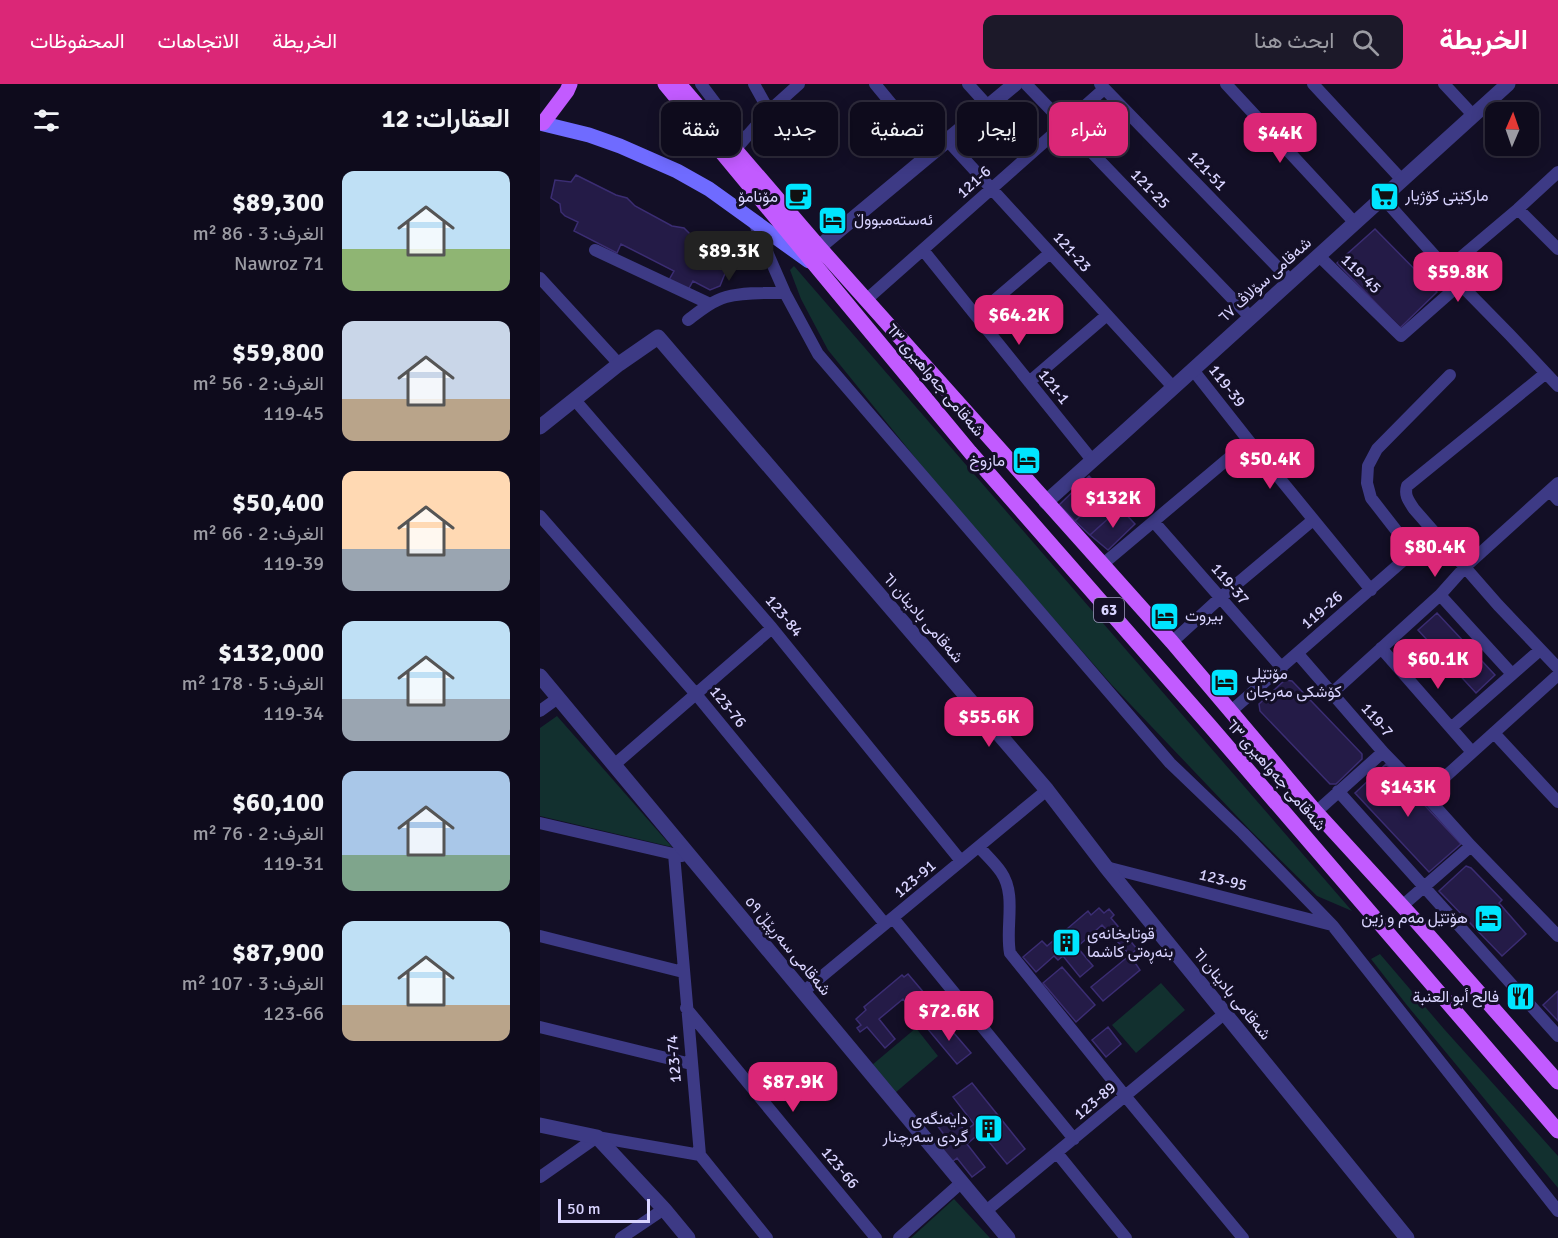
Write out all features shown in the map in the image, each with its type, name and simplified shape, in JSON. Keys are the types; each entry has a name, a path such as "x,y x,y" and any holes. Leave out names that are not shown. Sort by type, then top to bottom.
{"main road":[{"path":"570,84 542,123 589,135 647,156 709,189 818,268"},
{"name":"شەقامی جەواهیری ٦٣","path":"665,84 777,208 819,247 1172,642 1316,812 1558,1082"},
{"name":"شەقامی جەواهیری ٦٣","path":"679,84 697,102"},
{"name":"شەقامی جەواهیری ٦٣","path":"741,148 777,208 818,268 970,452 1202,717 1558,1131"}],"street":[{"path":"701,84 712,102"},
{"path":"754,84 764,102"},
{"path":"779,102 799,84"},
{"path":"875,84 890,102"},
{"path":"968,84 984,102"},
{"path":"993,102 1015,84"},
{"name":"121-25","path":"1026,84 1049,108"},
{"path":"1227,84 1355,223"},
{"path":"1313,84 1402,180"},
{"path":"1443,84 1473,115"},
{"name":"شەقامی سۆلاڤ ٦٧","path":"1046,502 1508,84"},
{"name":"121-6","path":"1086,102 1102,86"},
{"name":"121-51","path":"1102,86 1290,281"},
{"path":"741,143 753,129"},
{"path":"947,140 957,132"},
{"name":"121-6","path":"866,300 1049,138"},
{"name":"121-23","path":"947,140 1173,387"},
{"path":"819,247 928,156"},
{"name":"121-25","path":"1096,156 1251,318"},
{"path":"1447,269 1555,179"},
{"path":"1383,198 1460,284 1558,386"},
{"path":"1518,208 1558,249"},
{"path":"754,222 785,293 818,354 1170,763 1243,833 1333,926 1558,1212"},
{"path":"595,250 710,304"},
{"name":"121-1","path":"923,250 1092,460"},
{"path":"976,316 1050,253"},
{"name":"119-45","path":"1319,256 1401,336 1460,284"},
{"path":"540,278 619,364"},
{"path":"688,320 710,304 725,297 757,293 785,293"},
{"path":"1029,382 1107,315"},
{"name":"شەقامی بادینان ٦١","path":"540,427 619,364 658,337 1047,790 1224,1014 1407,1238"},
{"name":"119-39","path":"1193,370 1371,590"},
{"path":"1546,373 1407,486 1405,492 1414,509 1498,605 1558,668"},
{"path":"1413,552 1371,498 1367,483 1368,466 1377,449 1450,375"},
{"name":"123-84","path":"574,399 772,628 961,861"},
{"path":"1102,564 1249,441"},
{"path":"1332,693 1440,595 1465,567 1555,491"},
{"name":"123-76","path":"540,516 695,693 1074,1139"},
{"path":"1172,642 1314,520"},
{"name":"119-37","path":"1154,522 1282,668"},
{"name":"119-26","path":"1230,712 1413,552 1437,534"},
{"path":"1440,595 1512,674"},
{"path":"614,765 772,628"},
{"path":"1381,648 1472,752"},
{"path":"1451,728 1540,650"},
{"name":"119-7","path":"1298,654 1383,752 1558,936"},
{"path":"1425,795 1558,675"},
{"name":"شەقامی سەرپێڵ ٥٩","path":"540,676 1008,1238"},
{"path":"540,711 558,698"},
{"path":"1494,733 1558,802"},
{"path":"1316,812 1383,752"},
{"name":"123-91","path":"803,992 1047,790"},
{"path":"1338,791 1558,1036"},
{"path":"540,823 692,858"},
{"path":"1402,906 1471,846"},
{"path":"979,847 1002,873 1008,890 1010,952 1243,1238"},
{"name":"123-74","path":"674,854 700,1155"},
{"name":"123-95","path":"1106,867 1333,926"},
{"path":"540,936 683,972"},
{"name":"123-66","path":"686,1008 876,1238"},
{"name":"123-89","path":"986,1211 1224,1014"},
{"path":"540,1027 692,1064"},
{"path":"540,1125 700,1155 767,1238"},
{"path":"540,1177 597,1137"},
{"path":"597,1137 688,1238"},
{"path":"1057,1153 1126,1238"},
{"path":"899,1238 962,1182"},
{"path":"621,1238 664,1209"}],"green space":[{"path":"794,266 1352,911 1317,896 1250,830 1111,684 951,502 828,350 801,299 790,270"},
{"path":"557,716 672,847 540,816 540,728"},
{"path":"1380,954 1558,1156 1558,1188 1371,959"},
{"path":"1161,983 1185,1010 1136,1053 1112,1025"},
{"path":"916,1028 938,1056 895,1093 872,1065"},
{"path":"954,1199 990,1238 911,1238"}],"building":[{"path":"576,175 627,198 635,206 672,226 684,228 693,237 732,256 720,286 710,290 693,281 688,290 669,280 674,271 621,244 617,253 574,231 578,222 565,216 561,212 560,204 551,198 555,180 571,182"},
{"path":"1375,229 1437,292 1400,328 1337,263"},
{"path":"1089,476 1105,493 1075,521 1059,505"},
{"path":"1105,493 1120,508 1090,535 1075,521"},
{"path":"1120,508 1135,524 1108,550 1090,535"},
{"path":"1437,613 1495,675 1476,693 1418,630"},
{"path":"1285,680 1292,681 1362,754 1362,759 1336,784 1330,784 1260,711 1259,704"},
{"path":"1386,764 1461,844 1429,872 1355,793"},
{"name":"هۆتێل مەم و زین","path":"1466,866 1471,868 1502,900 1499,903 1526,934 1502,956 1439,891"},
{"name":"قوتابخانەی بنەڕەتی کاشما","path":"1099,908 1104,913 1109,909 1114,915 1111,918 1137,949 1130,955 1102,925 1077,947 1093,966 1080,977 1063,956 1058,960 1054,956 1036,972 1023,957 1042,941 1047,946 1088,911 1091,915"},
{"path":"1130,955 1140,970 1103,1001 1091,987"},
{"path":"1062,967 1095,1005 1076,1022 1043,983"},
{"path":"908,974 936,1007 921,1021 903,999 879,1019 895,1039 885,1048 867,1027 860,1032 857,1028 861,1025 856,1019 866,1010 864,1007 902,975 904,977"},
{"path":"1558,991 1558,1021 1543,1005"},
{"path":"925,1018 934,1028 938,1025 942,1029 947,1025 971,1053 957,1064 921,1021"},
{"path":"1108,1027 1121,1044 1106,1057 1092,1040"},
{"name":"دایەنگەی گردی سەرچنار","path":"972,1083 1025,1149 1007,1164 981,1132 967,1144 985,1167 972,1177 957,1158 952,1162 936,1144 945,1136 937,1125 951,1113 965,1131 974,1124 953,1097"}],"place":[{"name":"مارکێتی کۆژیار","path":"1384,196"},
{"name":"مۆنامۆ","path":"799,197"},
{"name":"ئەستەمبووڵ","path":"833,220"},
{"name":"مازوخ","path":"1026,461"},
{"name":"بیروت","path":"1164,616"},
{"name":"مۆتێلی کۆشکی مەرجان","path":"1225,683"},
{"name":"هۆتێل مەم و زین","path":"1489,918"},
{"name":"قوتابخانەی بنەڕەتی کاشما","path":"1066,943"},
{"name":"فالح أبو العنبة","path":"1520,997"},
{"name":"دایەنگەی گردی سەرچنار","path":"989,1128"}]}
